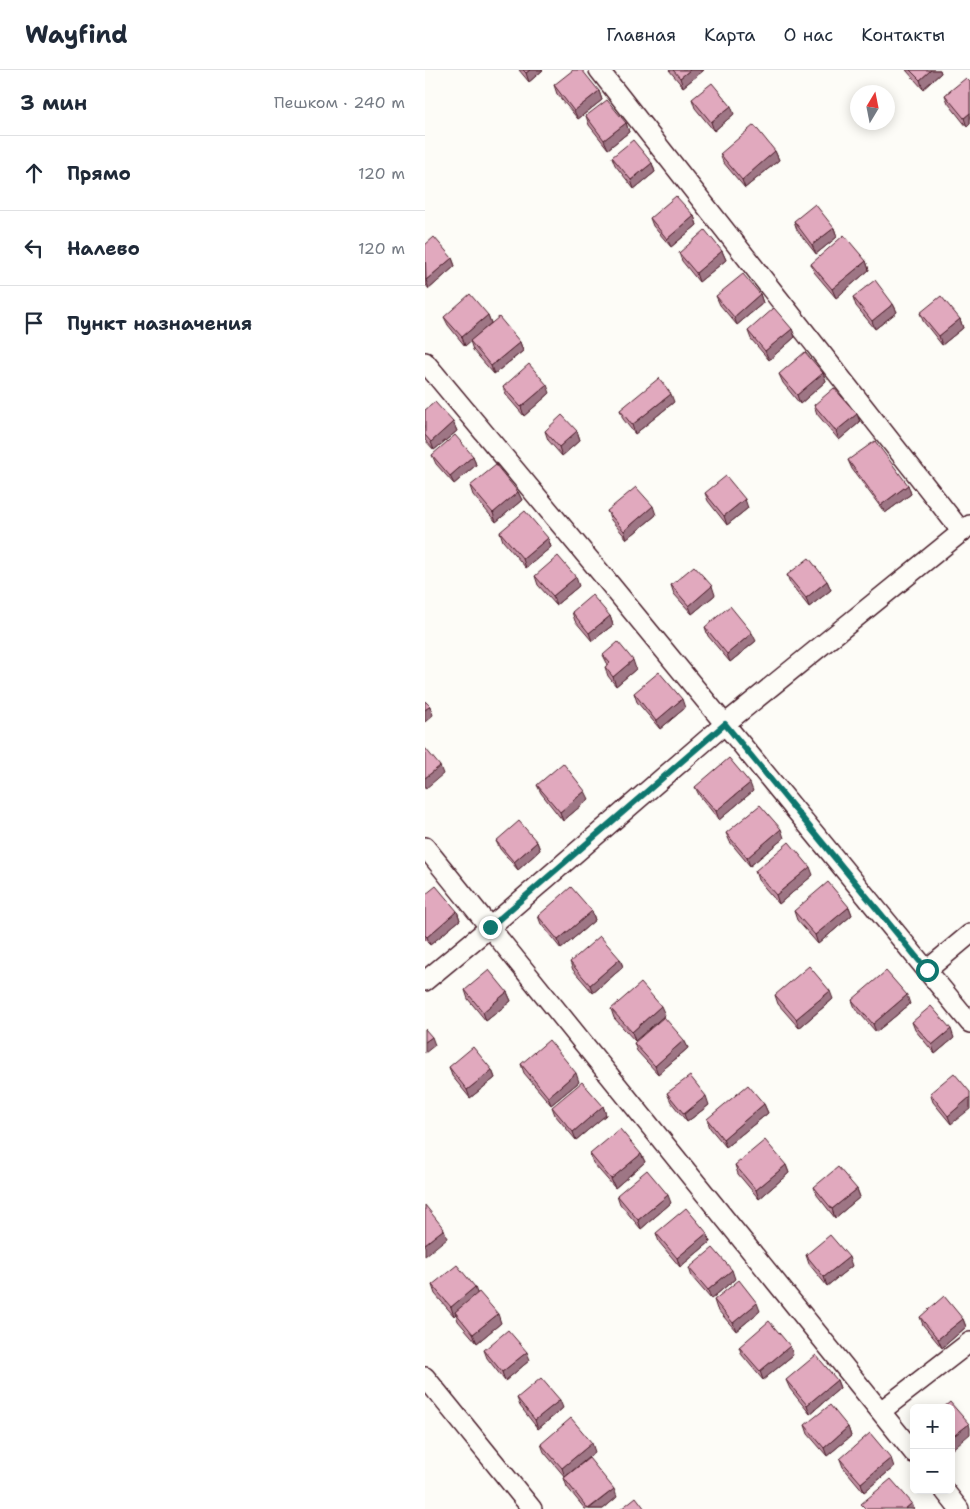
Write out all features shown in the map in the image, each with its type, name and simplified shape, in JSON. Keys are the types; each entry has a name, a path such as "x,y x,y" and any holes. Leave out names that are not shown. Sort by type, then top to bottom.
{"street":[{"path":"425,981 725,724 966,528 599,70"},
{"path":"425,362 970,1023"},
{"path":"425,847 911,1449"},
{"path":"927,970 970,934"},
{"path":"881,1412 970,1342"},
{"path":"425,1376 532,1509"},
{"path":"947,1494 959,1509"}],"building":[{"path":"573,70 582,70 599,91 574,111 554,85"},
{"path":"673,70 690,70 680,78"},
{"path":"910,70 931,70 920,80"},
{"path":"966,78 970,82 970,113 964,118 945,95"},
{"path":"712,83 731,106 711,122 692,99"},
{"path":"607,100 626,123 604,140 586,116"},
{"path":"754,125 775,151 742,180 720,154"},
{"path":"633,140 652,163 631,180 612,157"},
{"path":"676,196 694,216 667,239 650,218"},
{"path":"815,204 834,228 812,245 794,221"},
{"path":"705,230 722,251 696,273 679,253"},
{"path":"844,235 866,261 832,289 811,264"},
{"path":"434,237 452,258 426,280 425,245"},
{"path":"743,274 760,294 734,317 716,296"},
{"path":"875,280 893,304 872,321 853,297"},
{"path":"470,294 488,315 462,337 444,317"},
{"path":"941,296 960,319 939,336 920,313"},
{"path":"774,308 792,329 765,351 748,331"},
{"path":"499,317 520,342 491,366 470,341"},
{"path":"805,352 823,373 797,395 779,374"},
{"path":"529,364 547,385 521,407 503,387"},
{"path":"659,378 671,394 632,425 620,410"},
{"path":"834,388 857,414 836,431 814,405"},
{"path":"435,402 453,422 431,442 425,435 425,410"},
{"path":"562,415 577,431 559,447 545,431"},
{"path":"455,435 473,456 450,476 432,455"},
{"path":"875,441 908,485 881,505 848,460"},
{"path":"496,465 518,492 493,513 470,486"},
{"path":"726,476 745,499 724,516 705,493"},
{"path":"636,487 653,506 624,531 607,511"},
{"path":"525,511 548,538 523,559 500,532"},
{"path":"558,556 576,577 553,596 535,576"},
{"path":"809,558 827,581 806,598 787,575"},
{"path":"694,566 712,586 689,606 671,585"},
{"path":"592,595 610,616 589,633 572,612"},
{"path":"730,606 752,633 727,654 705,627"},
{"path":"618,642 633,660 613,677 605,667 610,663 603,655"},
{"path":"659,672 682,699 656,721 634,693"},
{"path":"425,701 430,706 425,710"},
{"path":"425,748 440,766 425,778"},
{"path":"729,758 750,783 716,811 695,787"},
{"path":"563,763 585,791 560,812 537,785"},
{"path":"760,805 781,829 747,858 726,833"},
{"path":"519,821 537,842 514,862 496,841"},
{"path":"789,842 810,867 776,895 755,871"},
{"path":"828,882 849,907 815,935 794,911"},
{"path":"436,886 457,911 427,937 425,935 425,895"},
{"path":"571,887 592,911 558,940 538,916"},
{"path":"600,936 620,959 590,985 570,962"},
{"path":"809,966 830,991 796,1019 775,995"},
{"path":"489,970 507,992 483,1012 465,990"},
{"path":"886,971 907,995 873,1024 852,1000"},
{"path":"641,983 661,1006 632,1032 611,1009"},
{"path":"931,1006 951,1029 932,1045 912,1022"},
{"path":"664,1017 684,1040 655,1066 634,1043"},
{"path":"425,1029 432,1037 425,1042"},
{"path":"549,1040 576,1073 548,1097 521,1064"},
{"path":"473,1047 492,1070 467,1090 449,1067"},
{"path":"954,1073 970,1092 970,1097 948,1116 930,1093"},
{"path":"690,1076 706,1096 684,1114 667,1093"},
{"path":"582,1082 603,1106 573,1132 552,1107"},
{"path":"748,1085 764,1104 723,1139 707,1119"},
{"path":"620,1129 641,1154 611,1179 590,1154"},
{"path":"765,1140 786,1165 756,1190 735,1165"},
{"path":"838,1167 857,1189 832,1209 814,1187"},
{"path":"647,1170 668,1195 638,1220 617,1195"},
{"path":"425,1205 444,1229 425,1244"},
{"path":"686,1208 707,1233 677,1258 656,1233"},
{"path":"830,1235 849,1257 824,1277 806,1255"},
{"path":"713,1248 732,1270 708,1290 689,1268"},
{"path":"457,1265 475,1287 451,1307 432,1285"},
{"path":"739,1280 757,1303 733,1323 714,1300"},
{"path":"479,1292 498,1314 473,1334 455,1312"},
{"path":"944,1296 963,1319 938,1339 920,1317"},
{"path":"769,1321 790,1346 760,1371 739,1347"},
{"path":"508,1330 527,1352 502,1372 484,1350"},
{"path":"816,1355 837,1380 807,1405 786,1380"},
{"path":"541,1378 560,1400 535,1420 517,1398"},
{"path":"830,1405 848,1427 824,1448 805,1425"},
{"path":"955,1408 969,1424 955,1435"},
{"path":"571,1418 592,1443 562,1468 541,1444"},
{"path":"870,1433 891,1458 861,1483 840,1459"},
{"path":"589,1458 614,1489 588,1509 564,1478"},
{"path":"891,1479 912,1503 905,1509 866,1509 861,1504"},
{"path":"636,1497 645,1509 621,1509"}],"route":[{"path":"490,927 725,724 927,970"}]}
